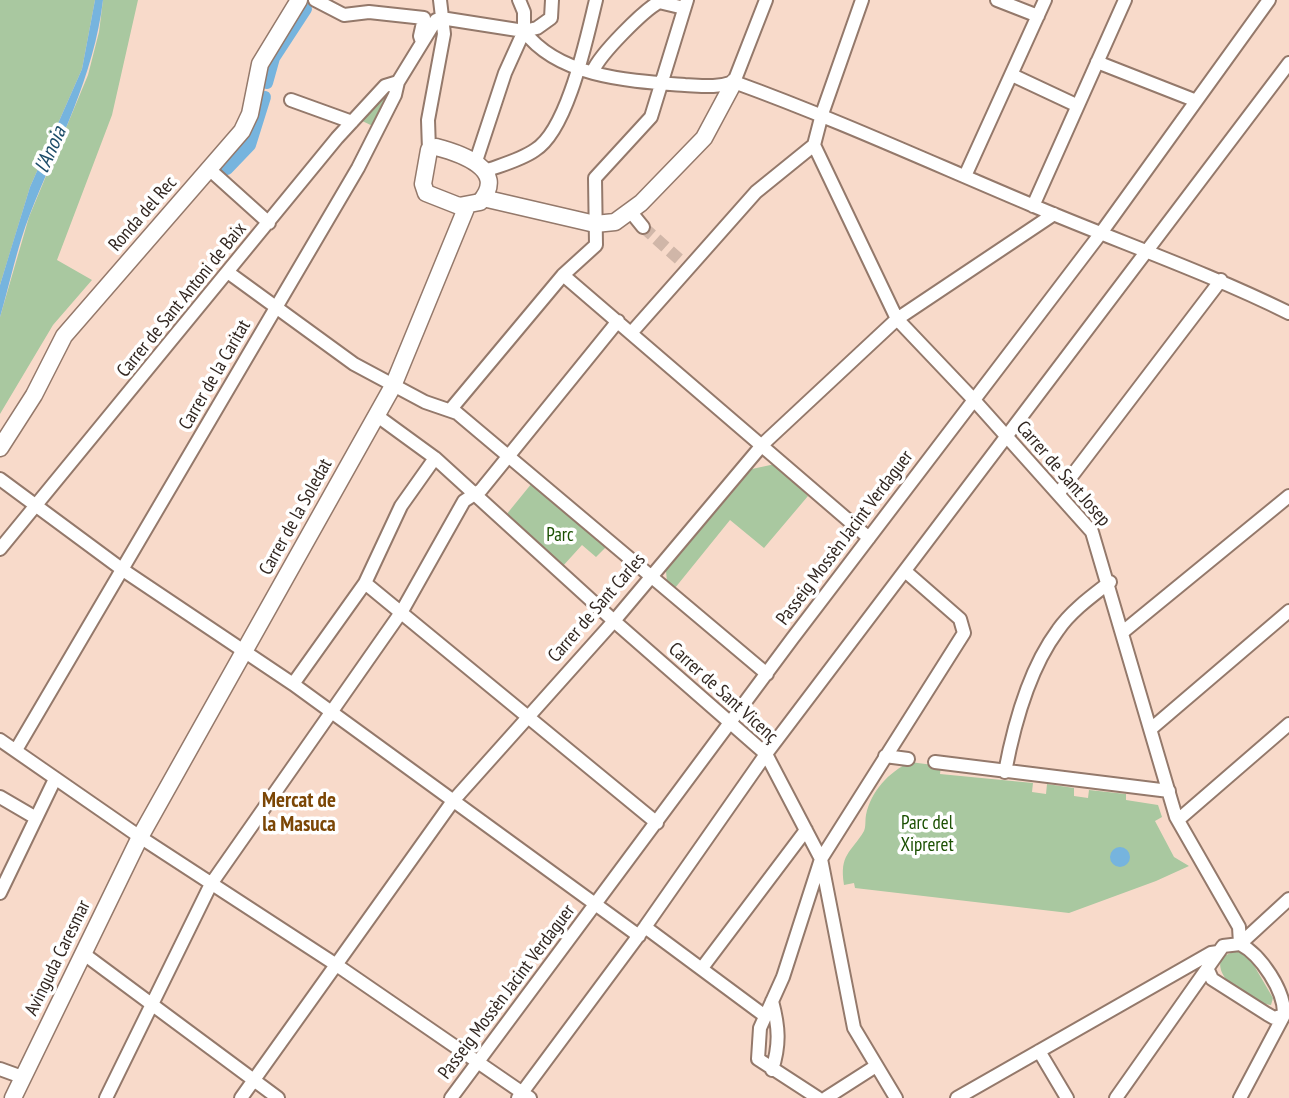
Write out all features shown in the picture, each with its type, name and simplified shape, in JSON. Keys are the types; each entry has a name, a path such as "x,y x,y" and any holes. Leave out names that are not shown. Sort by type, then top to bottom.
{"street":[{"name":"Ronda del Rec","path":"0,448 34,395 64,336 242,131 250,114 260,64 299,0"},
{"path":"316,0 344,15 369,12 424,18 420,36 422,43"},
{"path":"440,0 444,34 428,120 429,150 423,184 426,193 451,204 467,206 483,198 595,224 615,222 630,211 704,138 734,82 766,0"},
{"path":"480,166 505,73 524,31 524,12 519,0"},
{"path":"442,18 524,31 537,28 551,18 552,0"},
{"path":"586,69 596,0"},
{"path":"632,332 757,192 814,145 822,114 862,0"},
{"path":"997,0 1038,16"},
{"path":"965,176 1045,0"},
{"path":"1033,206 1125,0"},
{"name":"Passeig Mossèn Jacint Verdaguer","path":"451,1098 729,724 1101,233 1194,100 1269,0"},
{"path":"451,409 563,275 596,245 595,178 651,117 685,4 659,2 650,7 586,69 543,144 534,152 480,166"},
{"name":"Carrer de la Caritat","path":"16,750 379,129 398,82 436,20 442,18"},
{"path":"524,31 534,44 586,69 625,80 715,89 734,82 822,114 1033,206 1221,280 1289,313"},
{"path":"1097,62 1194,100"},
{"path":"0,740 140,838 338,966 523,1096 766,754 1289,63"},
{"path":"1012,75 1076,106"},
{"name":"Carrer de Sant Antoni de Baix","path":"0,550 354,120 385,86 398,82"},
{"path":"291,100 379,129"},
{"name":"Carrer de Sant Josep","path":"814,145 897,319 1093,532 1110,582 1178,820 1239,927 1240,944"},
{"path":"429,150 436,147 480,166 488,178 483,198"},
{"path":"209,169 269,223"},
{"name":"Carrer de la Soledat","path":"140,838 393,386 467,206"},
{"path":"630,211 643,227"},
{"name":"Carrer de Sant Carles","path":"241,1098 338,966 453,801 614,621 763,444 897,319 1054,214"},
{"path":"229,273 354,364 439,409 451,409 767,674"},
{"path":"563,275 763,444 869,538"},
{"path":"1058,494 1221,280"},
{"path":"106,1098 211,884 402,611 464,501 481,490 618,321"},
{"name":"Carrer de Sant Vicenç","path":"376,415 435,458 729,724 766,754 821,859 854,1028 896,1098"},
{"path":"293,684 365,583 401,506 435,458"},
{"path":"0,479 123,570 293,684 596,906 702,968 765,1016"},
{"path":"1124,631 1289,496"},
{"path":"818,1098 758,1059 757,1045 821,859 964,633 960,620 905,571"},
{"path":"1005,772 1031,678 1048,644 1074,612 1110,582"},
{"path":"365,583 657,823"},
{"path":"1152,727 1289,611"},
{"path":"1178,820 1289,724"},
{"path":"885,756 908,759"},
{"path":"935,762 1169,791"},
{"path":"0,893 3,880 55,779"},
{"path":"0,797 36,818"},
{"path":"702,968 806,830"},
{"name":"Avinguda Caresmar","path":"13,1098 140,838"},
{"path":"1116,1098 1209,970 1223,946 1240,944 1289,899"},
{"path":"1240,944 1257,957 1271,978 1287,1016 1240,1098"},
{"path":"957,1098 1211,953 1218,952"},
{"path":"84,954 278,1098"},
{"path":"1209,970 1212,979 1267,1014 1274,1018 1287,1016"},
{"path":"772,1001 779,1024 779,1048 772,1070"},
{"path":"1039,1051 1067,1098"},
{"path":"826,1098 876,1066"},
{"path":"0,1069 22,1077"}],"green space":[{"path":"0,0 95,0 82,69 30,187 0,285"},
{"path":"103,0 138,0 112,115 57,260 92,280 53,325 0,414 0,317 29,217 88,75 99,32"},
{"path":"398,82 379,129 356,118"},
{"path":"775,464 808,496 764,548 730,520 675,588 667,582 666,571 752,469"},
{"name":"Parc","path":"532,483 606,547 596,557 582,545 562,567 506,515"},
{"name":"Parc del Xipreret","path":"910,762 941,766 940,774 1033,783 1032,792 1046,794 1047,784 1074,788 1074,796 1088,798 1089,790 1126,794 1126,800 1158,805 1162,817 1155,821 1174,857 1189,866 1069,913 855,888 854,883 844,885 845,860 864,831 872,798 888,777"},
{"path":"1237,950 1249,957 1273,998 1271,1005 1245,995 1222,974 1222,957"}],"water":[{"name":"l'Anoia","path":"95,0 103,0 92,56 74,109 25,227 0,317 0,285 30,187 82,69"},
{"path":"1120,847 1127,850 1130,857 1127,864 1120,867 1113,864 1110,857 1113,850"}],"waterway":[{"path":"267,83 274,58 306,9"},
{"path":"227,169 250,145 265,97"}],"tunnel":[{"path":"643,227 689,268"}],"district":[{"name":"Mercat de la Masuca","path":"299,813"}]}
